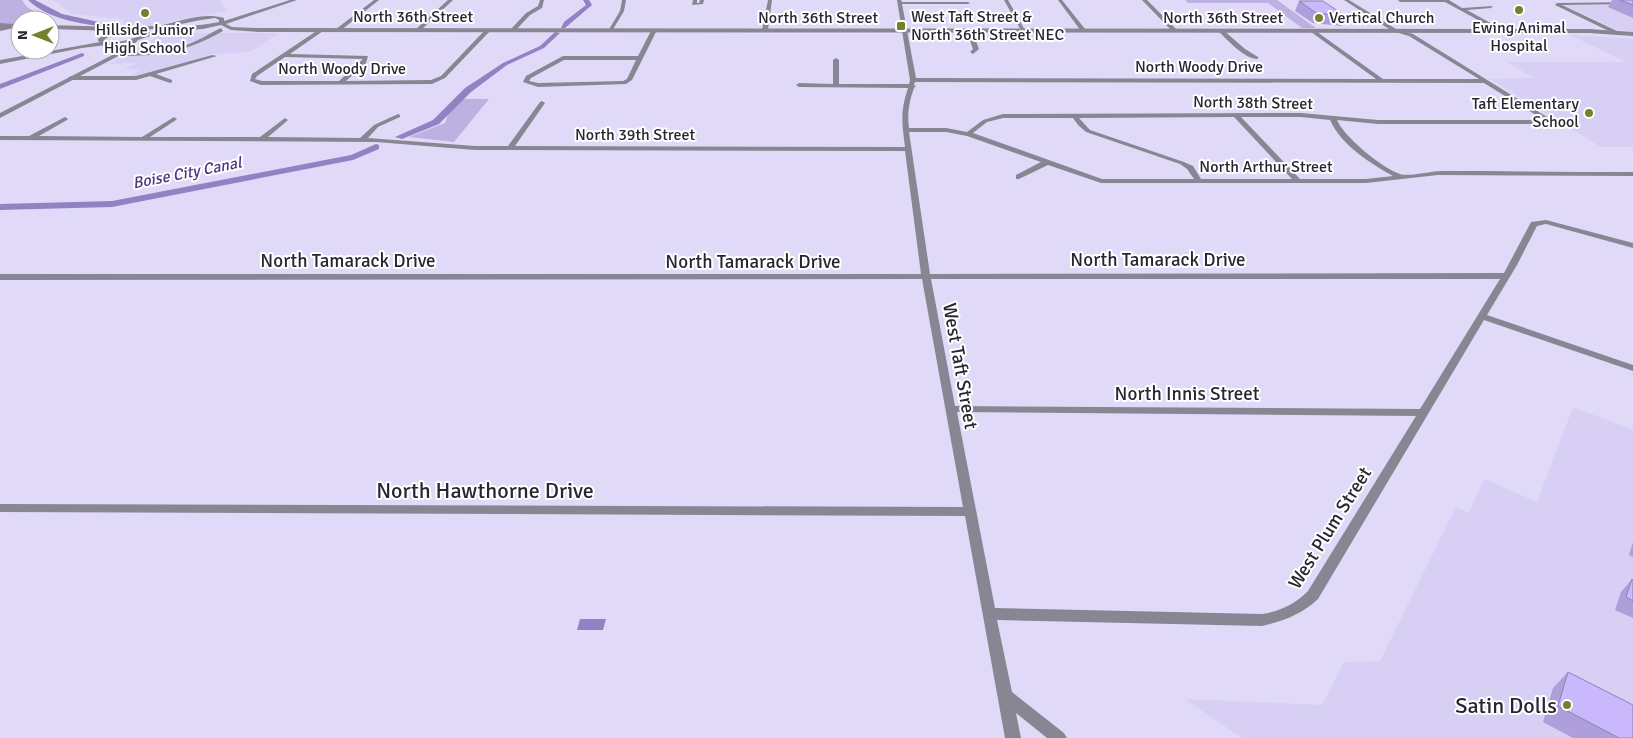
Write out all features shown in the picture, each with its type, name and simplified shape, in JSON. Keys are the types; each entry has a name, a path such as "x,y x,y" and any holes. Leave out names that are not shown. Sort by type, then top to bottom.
{"street":[{"path":"60,47 106,35 210,16 235,14 294,0"},
{"path":"3,62 82,46 141,37 162,31 191,29 221,23 294,0"},
{"path":"338,30 378,0"},
{"path":"418,30 451,0"},
{"path":"514,30 528,14 540,7 542,0"},
{"path":"610,30 622,11 624,0"},
{"path":"695,0 694,4 701,4 702,0"},
{"path":"765,30 770,0"},
{"path":"1006,0 1024,30"},
{"path":"1060,0 1083,30"},
{"path":"1144,0 1174,30"},
{"path":"1346,0 1394,30 1411,35 1485,81"},
{"path":"1400,1 1445,1 1502,31"},
{"path":"913,83 899,2 968,3"},
{"path":"1617,33 1557,4 1633,3"},
{"path":"1460,9 1491,7"},
{"name":"North 36th Street","path":"210,16 221,18 221,23 231,28 258,30"},
{"path":"60,27 141,29"},
{"path":"116,54 158,54 178,51 192,47 221,30 231,28"},
{"path":"95,29 106,35"},
{"name":"North 36th Street","path":"191,29 1394,30 1617,33 1633,36"},
{"path":"283,55 320,30"},
{"name":"North Woody Drive","path":"283,55 254,75 252,80 261,82 340,83 432,82 443,77 488,30"},
{"path":"640,58 563,58 528,77 526,82 538,85 624,83 629,80 640,58 654,30"},
{"path":"969,30 976,49 973,52"},
{"path":"1220,30 1243,50 1256,58"},
{"path":"1313,31 1381,80"},
{"path":"106,35 100,40 120,46 120,50 116,54"},
{"path":"0,116 126,50 132,42 141,37"},
{"path":"283,55 366,57 364,62 340,83"},
{"path":"71,78 128,79 214,56"},
{"path":"836,60 836,86"},
{"path":"151,74 170,81"},
{"name":"North Woody Drive","path":"799,86 913,83 1485,81"},
{"name":"North 38th Street","path":"968,134 985,121 996,116 1301,115 1378,122 1544,122 1550,120 1485,81"},
{"name":"West Taft Street","path":"913,83 905,105 906,130 926,278 1013,738"},
{"path":"510,148 542,103"},
{"path":"362,140 376,126 398,116"},
{"path":"1075,116 1088,131 1167,157 1190,168 1199,181"},
{"path":"1236,116 1298,181"},
{"path":"1333,118 1340,132 1374,161 1400,177"},
{"path":"30,139 64,119"},
{"path":"143,139 174,119"},
{"path":"261,140 285,120"},
{"name":"North Arthur Street","path":"906,130 946,130 968,134 1101,181 1366,181 1438,173 1633,174"},
{"name":"North 39th Street","path":"0,138 362,140 468,148 909,149"},
{"path":"1167,157 1175,152"},
{"path":"1019,177 1047,162"},
{"name":"West Plum Street","path":"990,614 1262,620 1287,615 1303,606 1313,595 1424,413 1506,276 1534,224 1546,222 1633,246"},
{"name":"North Tamarack Drive","path":"0,277 926,278 938,276 1506,276"},
{"path":"1482,316 1633,368"},
{"name":"North Innis Street","path":"950,410 1424,413"},
{"name":"North Hawthorne Drive","path":"0,508 970,512"},
{"path":"1005,696 1059,738"}],"shaded area":[{"path":"0,0 22,0 32,10 10,10 10,24 0,23"},
{"name":"Hillside Junior High School","path":"53,0 219,0 227,11 151,26 124,26 123,19 72,14"},
{"path":"1185,0 1277,0 1316,28 1302,28 1268,3 1188,3"},
{"path":"1564,5 1633,5 1633,32 1615,29"},
{"path":"279,33 250,52 212,54 138,76 129,77 141,69 124,69 137,63 108,64 162,34"},
{"name":"Taft Elementary School","path":"1570,35 1633,39 1633,147 1601,147 1490,79 1534,78 1507,62 1626,62"},
{"path":"454,99 489,99 454,142 409,137 445,123"},
{"path":"1573,407 1633,430 1633,738 1242,738 1185,699 1322,705 1344,662 1380,661 1456,507 1469,513 1484,479 1537,502"},
{"path":"580,619 606,619 603,630 577,630"}],"building":[{"path":"1620,0 1633,0 1633,5"},
{"path":"1299,1 1323,1 1345,16 1316,13"},
{"path":"1633,580 1633,601 1626,597"},
{"path":"1568,672 1633,705 1633,738 1619,738 1558,706"}],"waterway":[{"path":"31,0 60,16 114,26"},
{"name":"Boise City Canal","path":"563,27 589,5 586,0"},
{"name":"Boise City Canal","path":"399,137 436,122 468,90 505,64 542,47 557,33"},
{"path":"0,87 82,55"},
{"name":"Boise City Canal","path":"0,207 112,204 353,157 376,147"}],"place":[{"name":"Ewing Animal Hospital","path":"1519,10"},
{"name":"Hillside Junior High School","path":"145,13"},
{"name":"Vertical Church","path":"1319,18"},
{"name":"West Taft Street & North 36th Street NEC","path":"901,26"},
{"name":"Taft Elementary School","path":"1589,113"},
{"name":"Satin Dolls","path":"1567,705"}]}
